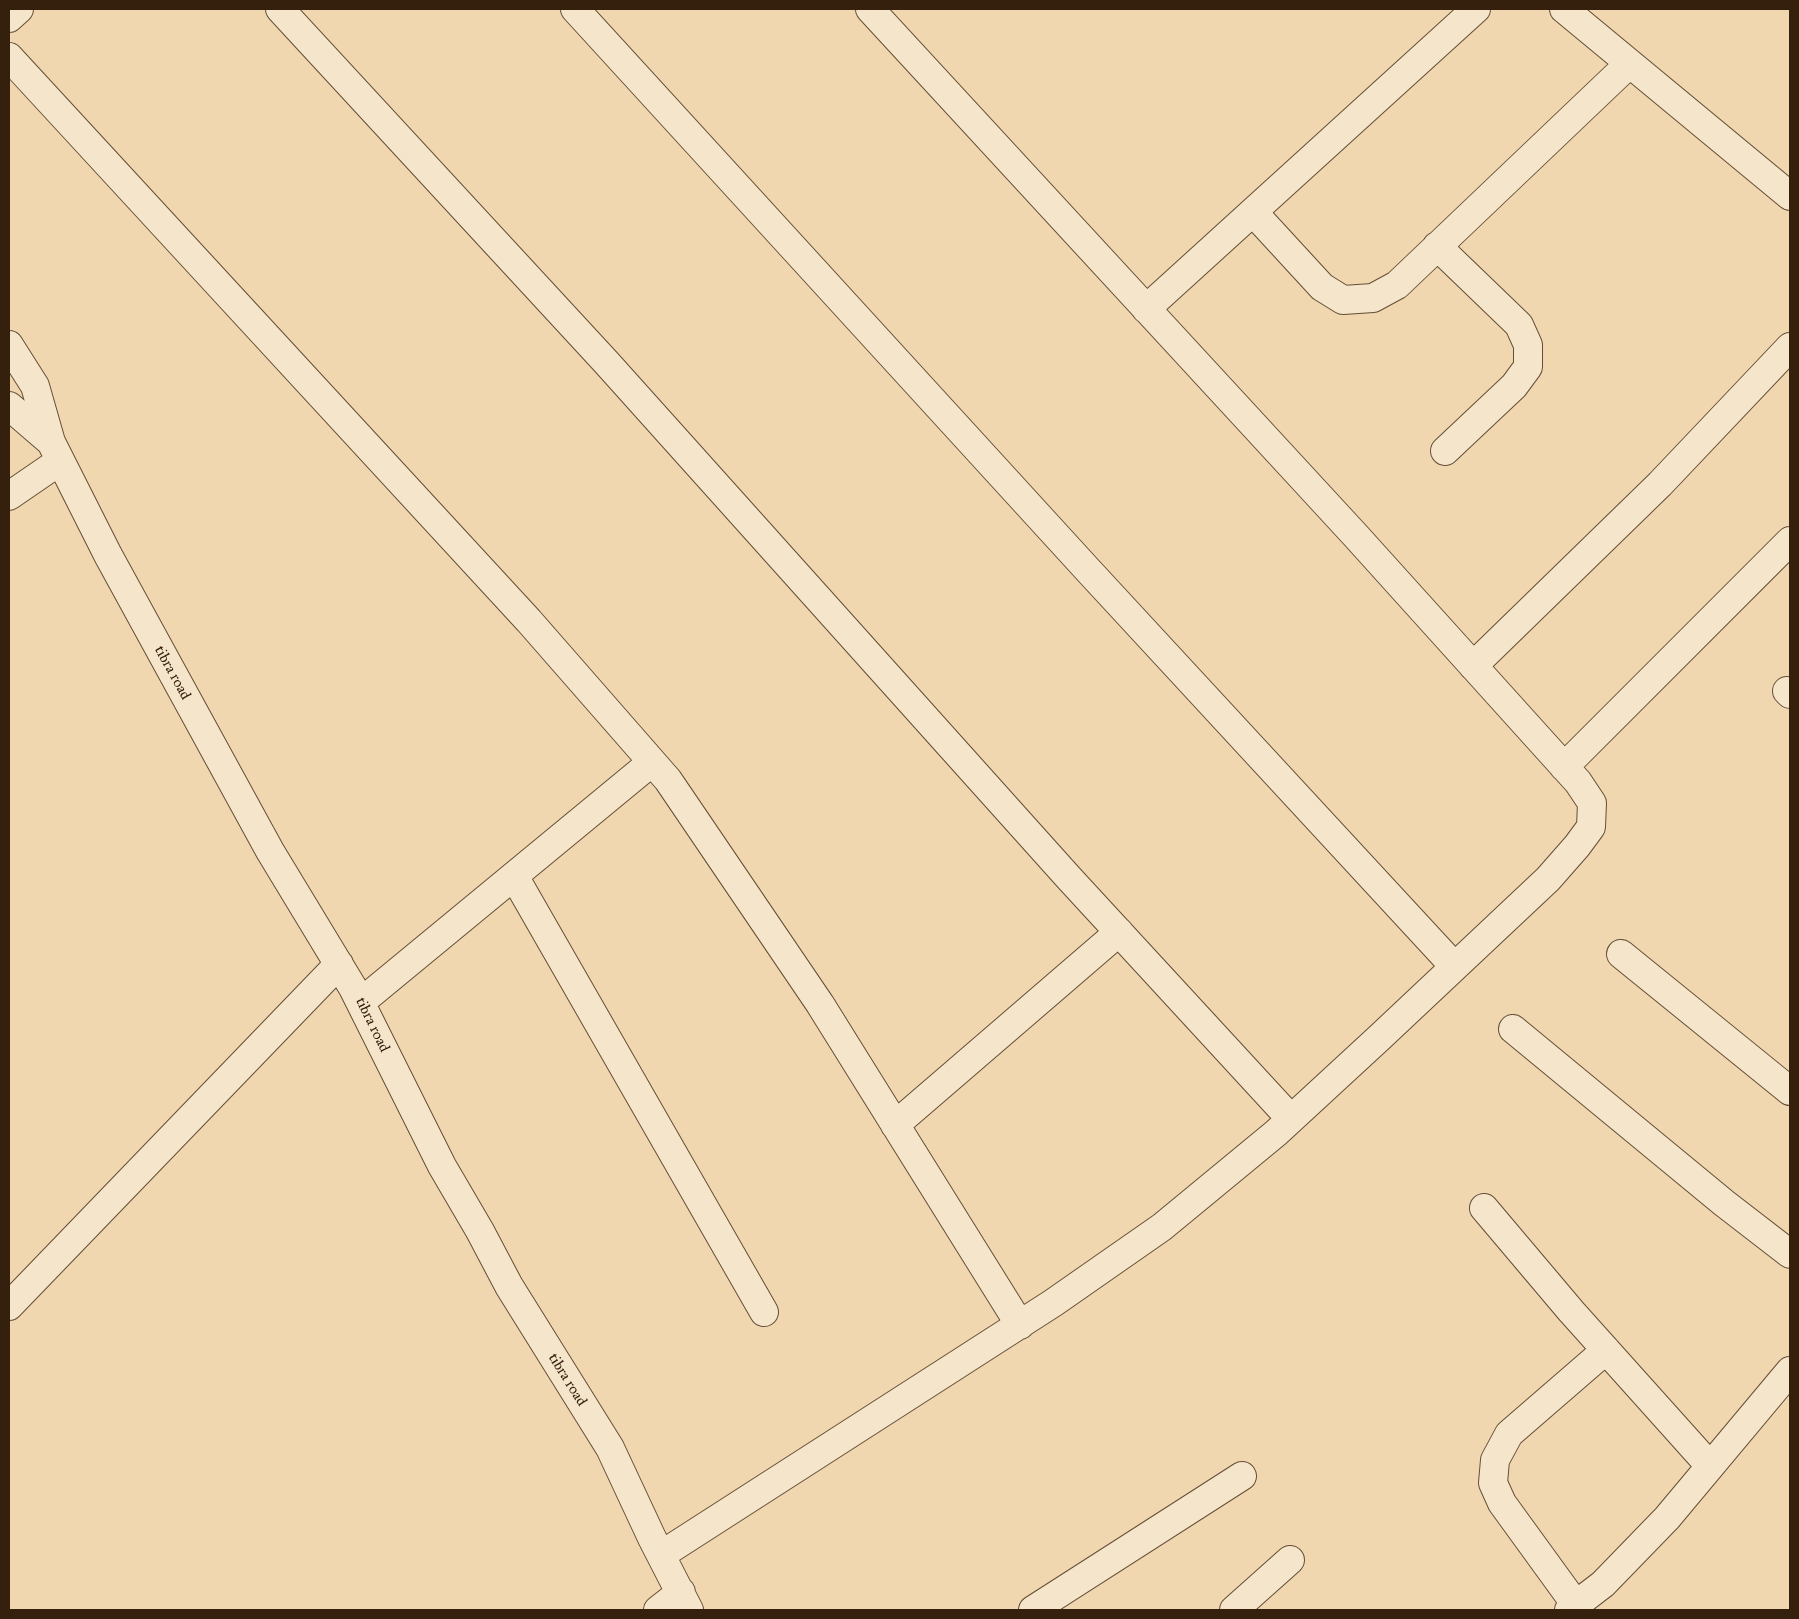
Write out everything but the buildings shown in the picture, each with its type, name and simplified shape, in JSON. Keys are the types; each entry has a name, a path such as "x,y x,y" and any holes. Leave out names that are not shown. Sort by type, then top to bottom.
{"street":[{"path":"9,18 19,9"},
{"path":"280,9 606,362 1119,932 1291,1119"},
{"path":"575,9 1087,569 1454,966"},
{"path":"661,1555 1020,1325 1162,1226 1291,1119 1548,879 1591,827 1592,803 1578,782 1356,536 870,9"},
{"path":"1146,309 1474,9"},
{"path":"1564,9 1790,196"},
{"path":"9,57 529,621 668,780 814,995 1020,1325"},
{"path":"1253,212 1322,287 1343,300 1373,298 1397,285 1629,64"},
{"path":"1438,246 1519,325 1528,345 1528,367 1514,386 1445,451"},
{"path":"9,345 35,386 55,452"},
{"path":"1473,666 1660,484 1790,347"},
{"path":"9,406 55,452"},
{"path":"9,496 55,452"},
{"name":"tibra road","path":"55,452 108,555 256,827 360,1002 442,1166 509,1286 610,1448 685,1601"},
{"path":"1564,767 1790,541"},
{"path":"360,1002 652,762"},
{"path":"514,876 764,1312"},
{"path":"895,1125 1119,932"},
{"path":"1622,954 1790,1090"},
{"path":"9,1306 339,964"},
{"path":"1513,1029 1724,1203 1790,1254"},
{"path":"1484,1208 1606,1350 1710,1466"},
{"path":"1606,1350 1509,1434 1495,1460 1493,1484 1502,1503 1572,1608 1603,1584 1667,1518 1790,1371"},
{"path":"1033,1610 1242,1476"},
{"path":"1234,1610 1290,1560"},
{"path":"658,1610 685,1601"}]}
